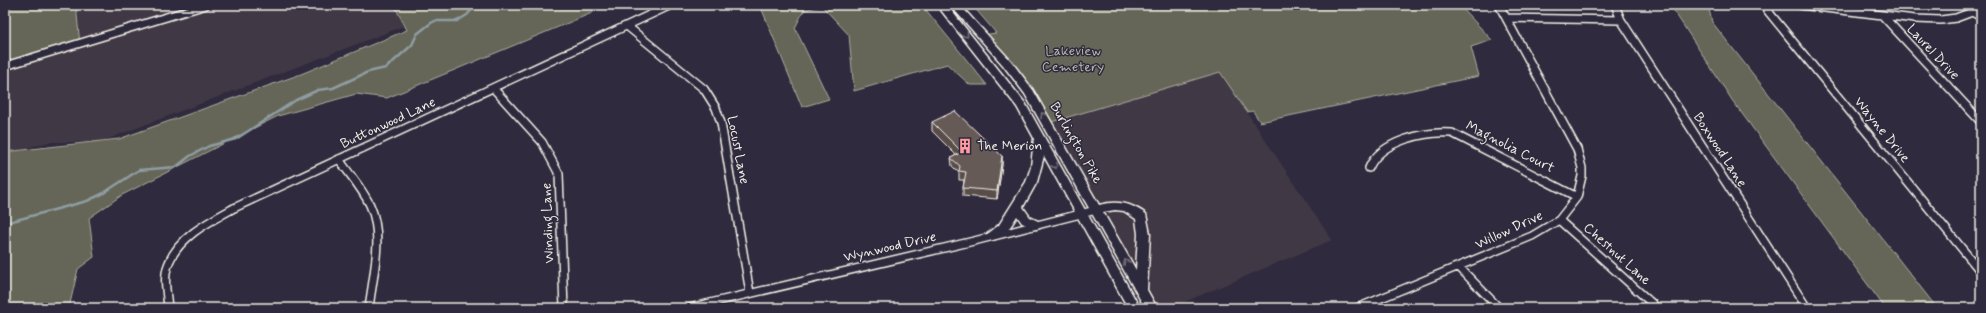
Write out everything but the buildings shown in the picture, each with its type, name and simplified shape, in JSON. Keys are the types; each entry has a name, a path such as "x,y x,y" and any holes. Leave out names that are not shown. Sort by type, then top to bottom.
{"highway":[{"name":"Burlington Pike","path":"942,5 1021,105 1082,214 1130,306"},
{"name":"Burlington Pike","path":"955,5 1007,63 1029,92 1151,308"},
{"path":"991,236 1003,228 1017,207 1036,171 1039,160 1039,137"},
{"path":"1096,210 1120,205 1132,209 1142,217 1144,234 1141,289"},
{"path":"1017,207 1026,220 1036,225"}],"street":[{"path":"5,66 206,5"},
{"name":"Buttonwood Lane","path":"168,308 166,279 168,266 176,252 195,232 212,219 672,5"},
{"name":"Willow Drive","path":"1357,308 1367,306 1532,236 1559,220 1577,197 1582,176 1576,149 1499,5"},
{"name":"Boxwood Lane","path":"1615,5 1621,20 1807,308"},
{"name":"Wayne Drive","path":"1763,5 1981,272"},
{"path":"1800,5 1883,16 1941,20 1956,18 1972,12 1981,6"},
{"path":"1972,12 1981,17"},
{"name":"Laurel Drive","path":"1883,16 1981,122"},
{"path":"1506,18 1621,20"},
{"name":"Locust Lane","path":"627,26 704,90 716,108 721,123 750,293"},
{"name":"Winding Lane","path":"494,89 542,142 559,174 564,308"},
{"name":"Magnolia Court","path":"1369,168 1373,158 1420,133 1438,131 1452,133 1577,197"},
{"path":"339,159 370,206 375,223 376,246 368,308"},
{"name":"Wynwood Drive","path":"689,308 1096,210"},
{"name":"Chestnut Lane","path":"1559,220 1657,308"},
{"path":"1459,267 1499,308"}],"shaded area":[{"path":"5,5 459,5 100,142 49,142 5,154"},
{"path":"1220,72 1332,240 1170,308 1151,308 1048,123"}],"green space":[{"path":"5,5 76,5 80,45 5,68"},
{"path":"394,5 602,5 592,13 387,98 356,94 278,116 122,195 89,218 94,257 78,269 69,308 5,308 5,152 119,139 301,74 407,30"},
{"path":"760,5 922,5 987,85 970,85 947,64 854,91 849,35 822,6 804,10 795,28 829,99 802,107"},
{"name":"Lakeview Cemetery","path":"972,5 1459,5 1492,40 1471,47 1479,76 1260,122 1253,111 1247,112 1220,72 1048,123 982,35 996,33"},
{"path":"1670,5 1708,5 1712,22 1937,308 1885,308 1732,100"}],"waterway":[{"path":"5,223 87,201 102,194 139,170 176,167 190,156 209,146 236,139 296,100 318,90 333,88 368,72 386,68 412,45 417,34 431,23 435,21 457,21 467,15 476,5"}],"place":[{"name":"The Merion","path":"965,146"}]}
